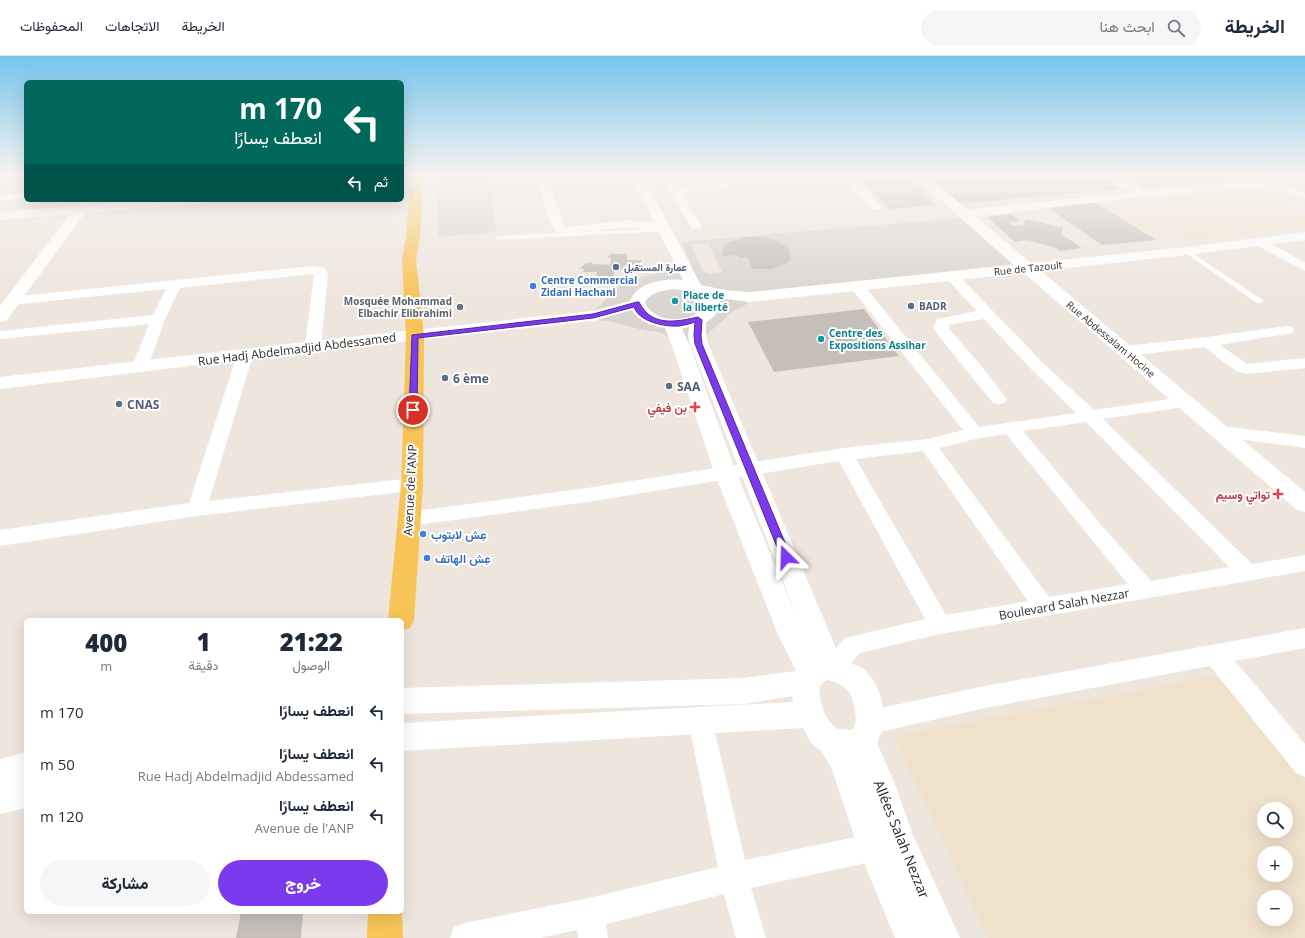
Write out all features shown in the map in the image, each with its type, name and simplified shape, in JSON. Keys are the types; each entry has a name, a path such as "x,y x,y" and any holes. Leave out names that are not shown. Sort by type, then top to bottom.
{"main road":[{"name":"Avenue de l'ANP","path":"401,618 412,485 415,336 409,259 413,237 413,215"},
{"path":"384,938 385,914"}],"street":[{"path":"0,317 77,215"},
{"path":"554,215 558,227 562,231 629,224 664,228"},
{"path":"657,215 698,289 711,300 712,306 704,315 697,336 699,344 750,468 821,674"},
{"path":"689,215 696,226"},
{"name":"Rue Abdessalam Hocine","path":"965,215 1305,504"},
{"name":"Rue de Tazoult","path":"662,285 673,284 725,295 750,297 1186,251 1305,236"},
{"path":"1260,242 1305,267"},
{"path":"680,258 676,267 662,285 644,292 638,298 638,310 643,315 661,322 681,346 725,472 792,637 821,674"},
{"path":"12,300 307,270 318,271 321,274 313,346"},
{"path":"952,276 986,314 1039,368 1090,416 1247,572"},
{"path":"140,367 158,318 175,284"},
{"path":"857,286 975,433"},
{"name":"Rue de Tazoult","path":"661,322 686,323 750,297"},
{"name":"Rue Hadj Abdelmadjid Abdessamed","path":"0,383 313,346 593,316 637,304"},
{"path":"986,314 944,322 940,326 943,332 999,399"},
{"name":"Rue Hadj Abdelmadjid Abdessamed","path":"593,316 661,322"},
{"path":"0,335 158,318"},
{"path":"1126,351 1207,342 1288,330"},
{"path":"1207,342 1242,368 1246,369 1305,363"},
{"path":"197,509 245,355"},
{"path":"409,519 587,495 844,454 928,445 975,433 1184,402"},
{"path":"1011,428 1095,531 1146,590"},
{"path":"1221,432 1305,442"},
{"path":"928,445 1044,607"},
{"path":"844,454 940,625"},
{"path":"0,538 197,509 412,485"},
{"name":"Boulevard Salah Nezzar","path":"821,674 843,656 853,645 940,625 1305,563"},
{"path":"821,674 805,690 812,715 825,739 855,735 986,697 1305,638"},
{"path":"1215,654 1305,764"},
{"path":"404,701 744,691 821,674 855,678 860,684 868,702 855,735"},
{"path":"562,727 568,697"},
{"path":"404,737 483,730 812,715"},
{"path":"700,720 734,877 751,938"},
{"name":"Allées Salah Nezzar","path":"855,735 880,784 887,844 942,938"},
{"path":"0,774 24,768"},
{"path":"0,799 24,793"},
{"path":"465,938 591,926 734,877 887,844 913,938"}],"lane":[{"path":"498,238 664,228"},
{"path":"1186,251 1260,301"}],"shaded area":[{"path":"438,215 494,215 496,232 438,237"},
{"path":"1122,215 1305,216 1305,227 1191,240 1179,233 1161,235 1157,232 1149,233"},
{"path":"960,218 1012,264 743,294 747,304 732,312 702,339 679,341 659,332 643,330 609,321 601,321 593,310 601,305 620,285 633,279 655,274 666,267 692,265 681,242","holes":["708,243 722,272 708,274 702,270 691,244"]},
{"path":"1217,676 1305,782 1305,938 988,938 894,736"}],"building":[{"path":"1013,215 1020,221 1008,222 1013,226 1023,225 1026,219 1063,228 1061,234 1082,248 1060,251 1056,248 1027,240 1015,242 987,217"},
{"path":"1059,215 1116,215 1156,240 1102,245"},
{"path":"746,237 763,237 778,241 790,250 791,259 785,264 772,269 752,269 748,257 739,258 738,255 722,256 724,246 729,242"},
{"path":"610,254 627,254 627,260 641,260 641,264 645,264 641,268 614,270 614,279 604,282 605,280 597,280 597,272 583,272 584,269 580,269 584,264 592,262 592,264 610,265 611,258 607,258"},
{"name":"Centre des Expositions Assihar","path":"864,309 899,356 774,372 748,322"},
{"path":"241,914 303,914 301,938 236,938"}],"place":[{"name":"عمارة المستقبل","path":"616,267"},
{"name":"Centre Commercial Zidani Hachani","path":"533,286"},
{"name":"Place de la liberté","path":"675,301"},
{"name":"BADR","path":"911,306"},
{"name":"Mosquée Mohammad Elbachir Elibrahimi","path":"460,307"},
{"name":"Centre des Expositions Assihar","path":"821,339"},
{"name":"6 ème","path":"445,378"},
{"name":"SAA","path":"669,386"},
{"name":"CNAS","path":"119,404"},
{"name":"بن فيفي","path":"695,407"},
{"name":"تواتي وسيم","path":"1278,494"},
{"name":"عِش لابتوب","path":"423,534"},
{"name":"عِش الهاتف","path":"427,558"}],"route":[{"path":"413,410 415,336 593,316 637,304 638,310 643,315 660,322 678,324 698,320 697,336 699,344 786,557"}]}
